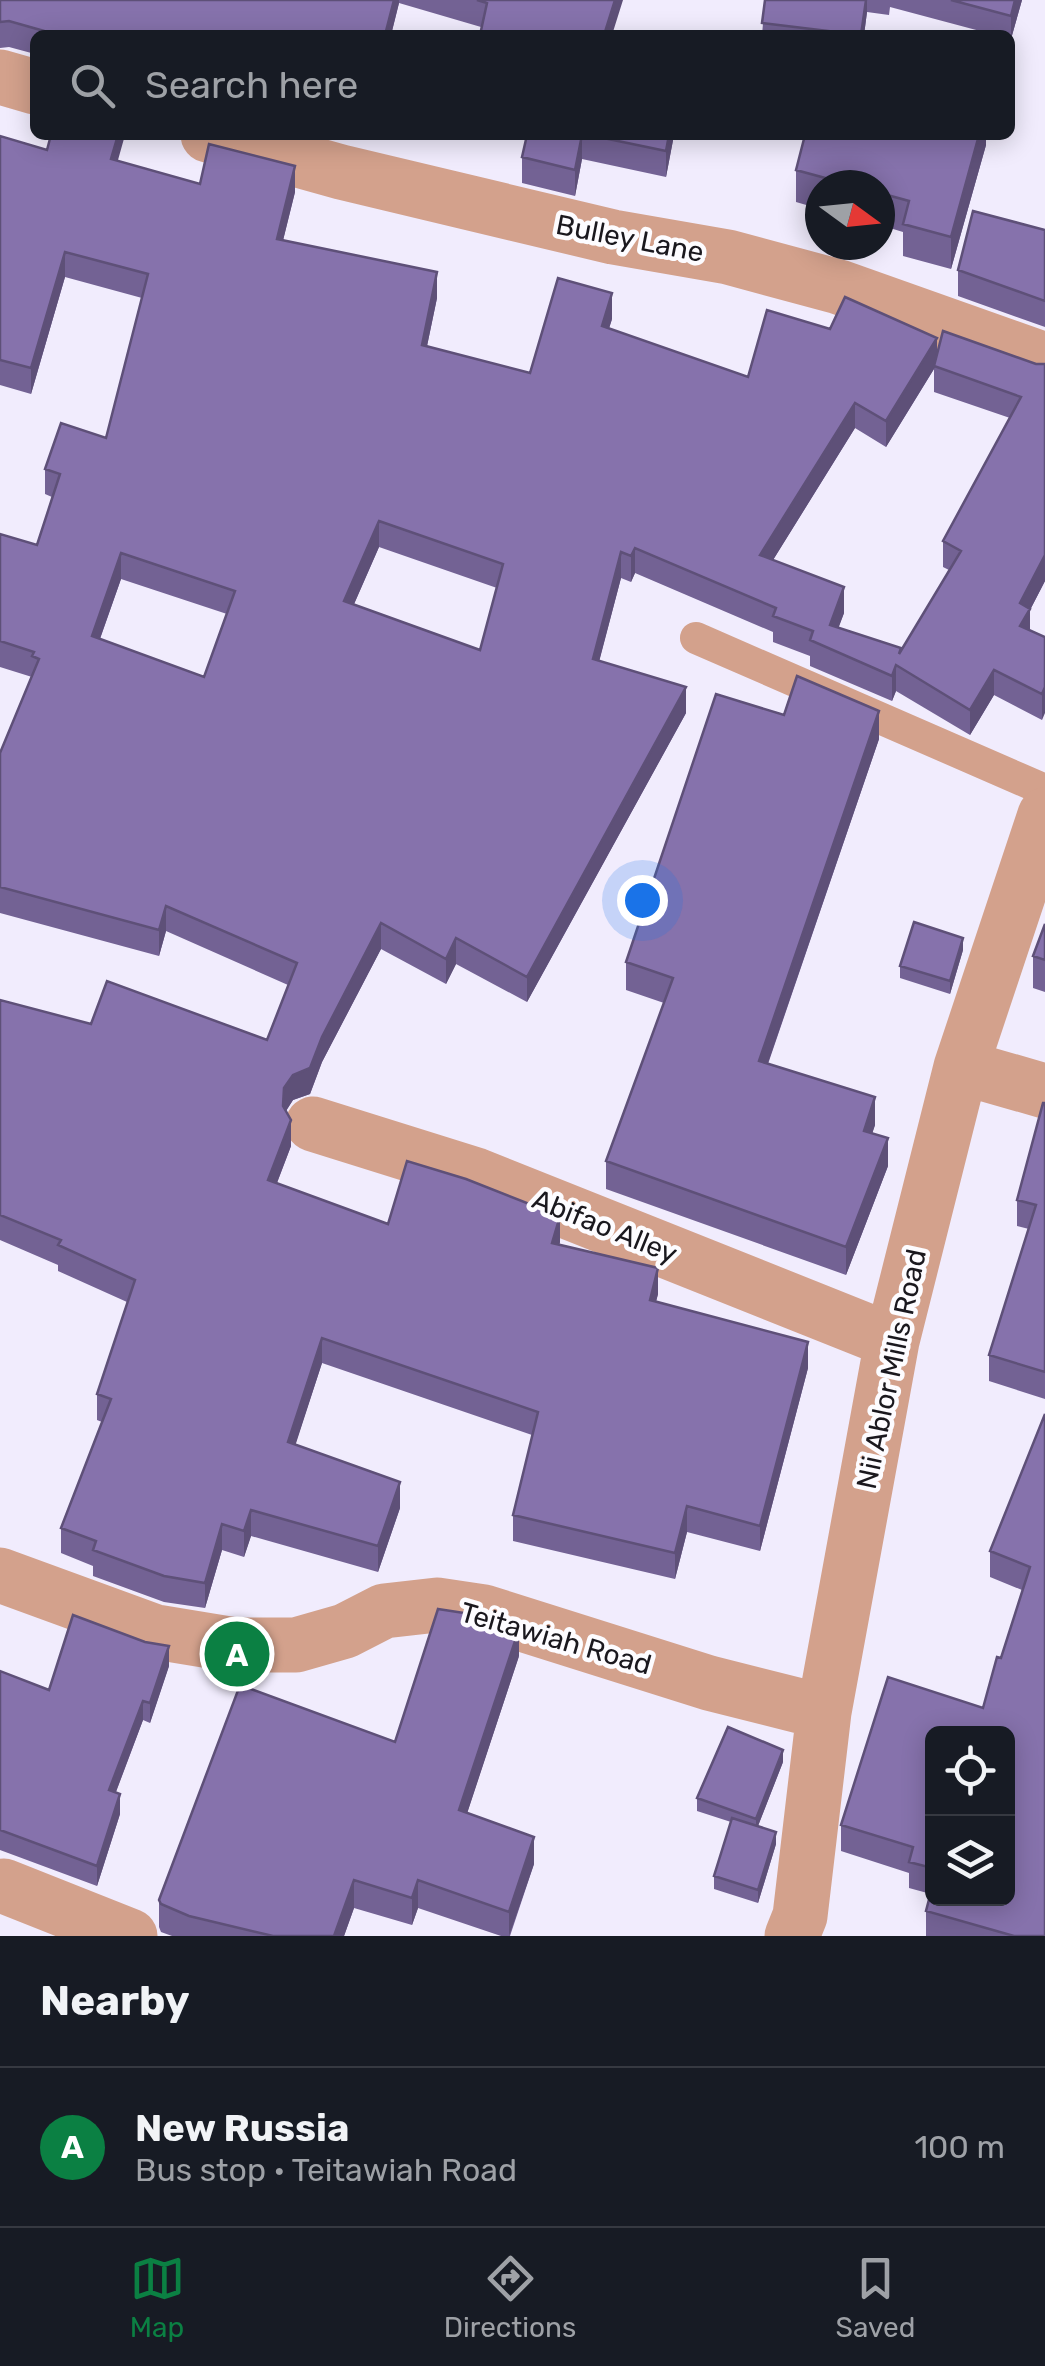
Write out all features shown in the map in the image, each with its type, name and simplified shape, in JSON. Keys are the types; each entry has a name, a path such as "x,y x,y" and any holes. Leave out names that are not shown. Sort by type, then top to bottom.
{"street":[{"path":"0,77 30,86"},
{"name":"Bulley Lane","path":"226,140 341,172 613,237 784,272 839,287 1045,360"},
{"name":"Nii Ablor Mills Road","path":"792,1936 800,1916 824,1712 892,1341 961,1067 1045,815"},
{"path":"961,1067 1045,1091"},
{"name":"Abifao Alley","path":"313,1124 476,1175 892,1341"},
{"name":"Teitawiah Road","path":"0,1575 156,1632 236,1645 296,1644 345,1631 384,1610 437,1605 484,1612 709,1684 824,1712"},
{"path":"4,1886 130,1936"}],"lane":[{"path":"696,638 1045,790"}],"building":[{"path":"0,0 394,0 386,30 40,30 0,22"},
{"path":"477,0 615,0 606,30 481,30 487,3"},
{"path":"765,0 866,0 862,30 762,23"},
{"path":"951,0 1015,0 1011,16"},
{"path":"0,136 47,150 50,140 117,140 111,159 200,184 209,144 295,166 277,239 437,272 422,345 530,373 558,278 612,293 602,326 748,377 767,310 830,329 845,297 937,338 886,421 855,403 760,555 844,587 830,625 901,648 899,654 961,551 943,541 1021,397 934,366 943,331 1045,364 1045,555 1020,603 1030,609 1020,626 1045,637 1042,694 994,670 970,710 896,665 892,676 810,640 813,631 773,616 776,608 635,548 631,556 621,552 593,659 686,687 527,977 456,938 446,959 381,923 310,1068 293,1075 284,1088 283,1106 291,1120 268,1180 388,1224 407,1161 466,1179 560,1216 552,1243 658,1268 650,1300 808,1342 760,1526 687,1506 675,1553 513,1515 538,1412 322,1338 288,1442 400,1482 378,1546 251,1510 244,1531 222,1524 205,1583 164,1576 93,1550 96,1541 61,1528 111,1399 97,1394 135,1280 58,1245 61,1240 0,1215 0,1000 91,1024 107,981 267,1040 297,963 166,906 159,930 0,887 0,753 39,659 32,656 34,652 0,641 0,534 37,545 60,474 45,469 61,423 106,438 148,274 65,252 31,368 0,360","holes":["379,521 503,564 480,650 344,601","121,553 235,591 204,677 92,636"]},
{"path":"526,140 581,140 575,170 522,157"},
{"path":"613,140 668,140 666,151"},
{"path":"804,140 978,140 951,237 903,224 909,201 895,197 895,170 796,170"},
{"path":"973,211 1045,230 1045,301 958,270"},
{"path":"797,676 879,711 759,1061 875,1097 864,1131 888,1138 846,1247 606,1161 673,978 626,962 716,694 784,715"},
{"path":"914,922 963,938 950,981 900,966"},
{"path":"1045,924 1045,960 1033,956"},
{"path":"1043,1103 1045,1372 989,1355 1036,1205 1017,1200"},
{"path":"1045,1414 1045,1936 1014,1936 926,1911 927,1906 1015,1906 1015,1726 925,1726 925,1866 909,1862 913,1847 841,1825 888,1677 983,1708 1030,1567 990,1551"},
{"path":"438,1609 477,1615 519,1629 459,1810 534,1837 509,1912 418,1880 412,1898 354,1880 334,1936 273,1936 189,1916 161,1904 159,1900 240,1685 395,1742"},
{"path":"73,1615 145,1642 169,1646 150,1703 143,1701 109,1790 120,1794 97,1866 0,1830 0,1671 49,1690"},
{"path":"728,1727 783,1750 756,1819 697,1798"},
{"path":"732,1818 776,1832 758,1890 714,1876"}],"place":[{"name":"New Russia","path":"237,1654"}]}
